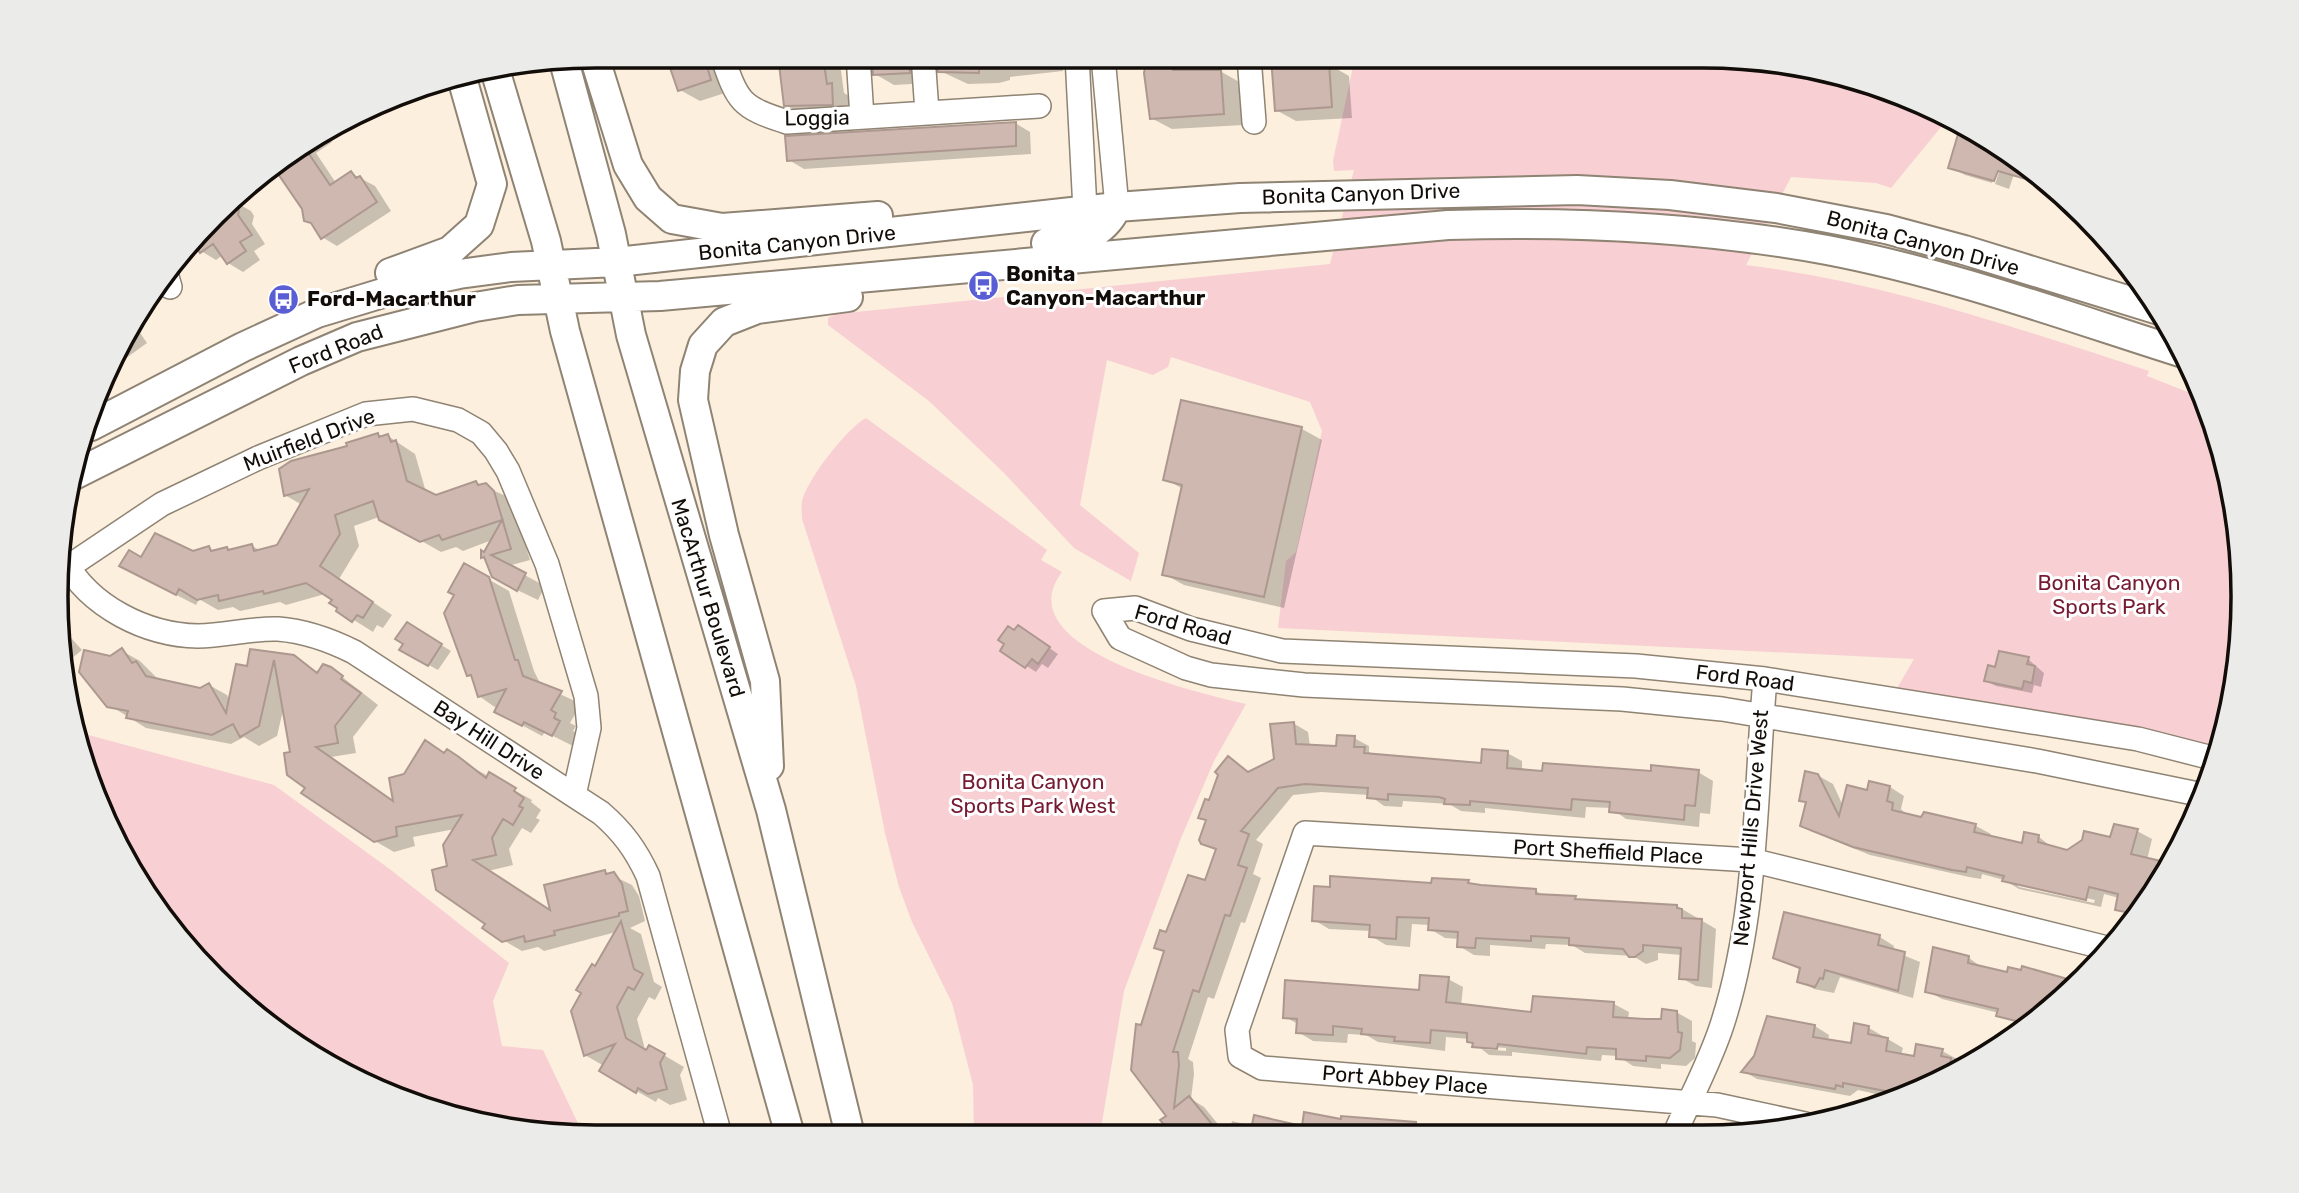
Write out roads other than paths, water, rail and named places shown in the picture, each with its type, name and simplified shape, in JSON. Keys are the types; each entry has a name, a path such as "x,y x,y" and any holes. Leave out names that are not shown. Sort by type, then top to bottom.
{"main road":[{"path":"598,68 632,174 656,208 672,219 722,228 888,215 938,228"},
{"name":"MacArthur Boulevard","path":"566,69 677,496 771,810 848,1125"},
{"path":"497,77 552,265 558,298 787,1125"},
{"path":"289,326 337,292 450,251 479,225 492,184 465,85"},
{"name":"Bonita Canyon Drive","path":"552,265 617,262 1085,210 1240,198 1577,190 1670,195 1776,208 1886,229 2143,305"},
{"path":"771,810 765,681 724,535 693,400 695,371 703,345 724,322 757,309 850,297 948,270 981,250 1081,239 1108,225 1117,207"},
{"name":"Bonita Canyon Drive","path":"623,296 948,270 1337,234 1537,223 1625,226 1761,240 1828,251 1923,272 2169,350"},
{"name":"Ford Road","path":"98,423 317,313 416,283 511,267 552,265"},
{"name":"Ford Road","path":"84,470 300,361 357,337 475,307 558,298 623,296"}],"street":[{"name":"Loggia","path":"726,68 736,95 754,111 787,122 1039,106"},
{"name":"Loggia","path":"859,68 862,117"},
{"path":"924,68 927,112"},
{"path":"1078,68 1085,210"},
{"path":"1104,68 1117,207"},
{"path":"1250,68 1254,122"},
{"name":"Muirfield Drive","path":"69,562 162,504 258,458 366,414 413,409 458,420 481,433 496,451 508,471 547,564 586,695 589,728 574,795"},
{"name":"Bay Hill Drive","path":"69,567 100,601 142,625 174,634 199,636 278,629 330,640 354,652 574,795 621,830 637,852 648,876 717,1125"},
{"name":"Ford Road","path":"2194,792 2037,761 1762,714 1622,699 1304,685 1211,675 1186,668 1120,638 1104,611 1135,608 1191,629 1282,651 1636,666 1765,679 2138,739 2206,756"},
{"name":"Newport Hills Drive West","path":"1679,1125 1728,1005 1738,960 1751,860 1765,679"},
{"name":"Port Sheffield Place","path":"1305,833 1751,860 2099,946"},
{"name":"Port Abbey Place","path":"1305,833 1237,1030 1240,1056 1262,1068 1717,1105 1780,1119"}],"place":[{"name":"Bonita Canyon-Macarthur","path":"983,286"},
{"name":"Ford-Macarthur","path":"284,299"}],"park label":[{"name":"Bonita Canyon Sports Park","path":"2109,595"},
{"name":"Bonita Canyon Sports Park West","path":"1033,794"}]}
